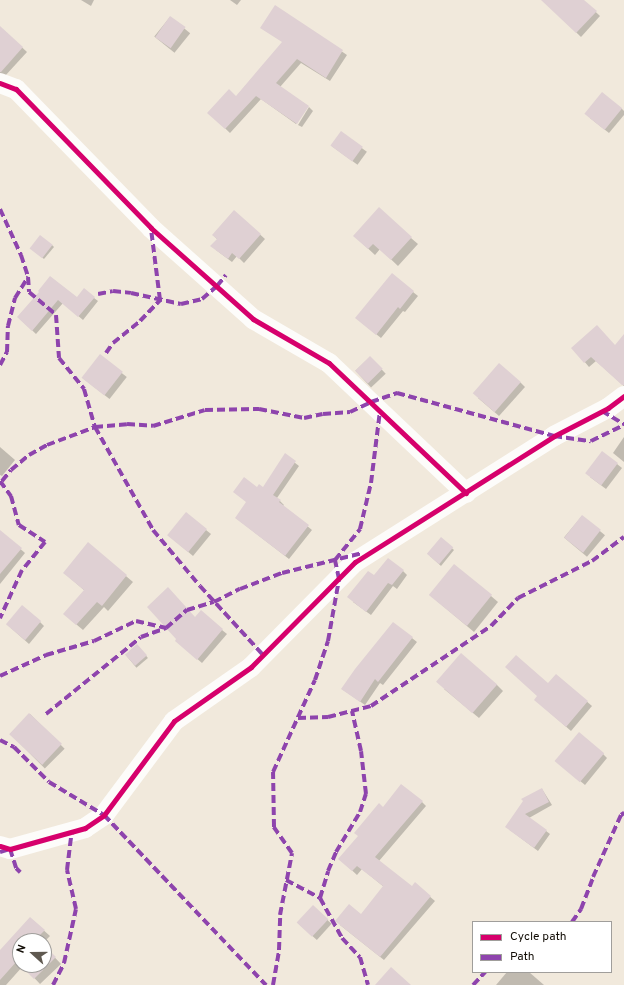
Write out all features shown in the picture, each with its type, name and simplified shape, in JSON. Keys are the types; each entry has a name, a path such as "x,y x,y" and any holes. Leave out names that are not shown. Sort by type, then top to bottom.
{"street":[{"path":"0,83 16,89 163,239 253,318 329,363 466,493"},
{"path":"0,846 10,849 85,828 104,815 174,721 251,667 355,562 554,436 608,408 624,396"}],"building":[{"path":"541,0 584,0 597,11 576,33"},
{"path":"275,5 343,50 326,78 297,59 276,83 309,106 297,124 256,96 225,129 207,113 229,89 236,96 282,42 260,28"},
{"path":"170,16 186,27 171,48 155,37"},
{"path":"0,26 23,47 1,72 0,72"},
{"path":"602,92 622,108 605,130 584,114"},
{"path":"341,131 363,147 352,161 330,146"},
{"path":"379,207 412,237 391,260 373,244 368,249 353,236"},
{"path":"234,210 261,234 239,259 232,253 228,259 210,246 217,239 212,235"},
{"path":"40,235 53,245 42,258 30,248"},
{"path":"392,273 414,291 400,309 398,307 376,335 355,318"},
{"path":"50,276 77,297 84,288 95,297 78,317 58,300 32,331 17,317 39,292 38,291"},
{"path":"597,325 615,345 624,334 624,385 622,385 591,357 584,363 571,348"},
{"path":"100,354 123,372 104,395 82,378"},
{"path":"370,356 383,369 368,384 355,371"},
{"path":"499,363 521,382 495,412 473,393"},
{"path":"602,451 618,463 601,485 585,473"},
{"path":"285,453 296,461 273,495 281,500 279,502 309,525 285,556 235,518 246,502 233,492 244,477 257,487 259,484 263,487"},
{"path":"186,512 207,529 188,552 167,535"},
{"path":"582,515 601,530 583,553 564,538"},
{"path":"0,530 22,548 0,574"},
{"path":"441,537 453,547 439,564 427,554"},
{"path":"88,542 127,575 102,606 97,602 76,625 63,614 84,590 63,573"},
{"path":"388,558 404,570 392,585 388,583 366,612 347,597 368,571 374,575"},
{"path":"454,564 492,595 467,626 429,595"},
{"path":"168,587 195,617 201,610 223,629 197,660 175,641 176,639 147,607"},
{"path":"22,605 41,621 25,640 6,624"},
{"path":"393,622 413,637 378,682 375,679 360,702 341,689 355,669"},
{"path":"137,644 147,655 135,666 125,655"},
{"path":"461,653 497,684 472,713 436,682"},
{"path":"516,655 548,683 556,674 588,701 566,727 534,700 537,696 505,667"},
{"path":"29,713 62,744 42,765 9,734"},
{"path":"579,732 604,753 580,782 555,761"},
{"path":"401,784 423,801 375,857 412,886 415,882 431,896 380,957 335,921 349,904 361,914 383,886 357,866 352,871 338,859 358,836 354,833 379,803 383,807"},
{"path":"542,788 549,802 525,814 547,830 534,848 505,827 523,801 521,799"},
{"path":"313,905 328,919 312,937 297,923"},
{"path":"30,917 45,930 42,933 15,933"},
{"path":"12,937 12,967 0,980 0,950"},
{"path":"52,953 56,957 52,961"},
{"path":"391,967 411,985 375,985"},
{"path":"28,973 40,973 34,979"}],"marked path":[{"path":"0,209 21,255 28,277 29,292 56,315 59,358 84,389 95,427 153,530 200,586 263,655"},
{"path":"106,353 113,343 140,321 160,300 151,229"},
{"path":"98,294 113,291 131,293 181,304 202,299 217,286 226,275"},
{"path":"0,365 7,352 8,326 15,298 28,277"},
{"path":"2,481 11,470 29,455 47,445 95,427 127,424 153,426 205,410 259,409 304,418 323,414 350,412 371,402 397,393 554,436 591,441 624,425"},
{"path":"273,985 279,950 280,915 292,853 274,827 273,772 315,680 328,641 339,579 335,560 360,529 371,483 380,411"},
{"path":"602,411 624,424"},
{"path":"0,481 11,496 19,525 45,542 22,570 0,618"},
{"path":"298,718 328,717 371,706 491,626 518,598 592,561 624,537"},
{"path":"46,714 141,637 166,628 187,610 214,602 240,589 282,573 363,553"},
{"path":"0,676 46,655 94,641 136,621 166,628"},
{"path":"320,898 328,871 336,852 360,812 366,794 361,751 352,711"},
{"path":"0,740 14,747 49,782 104,815 266,985"},
{"path":"573,921 581,909 593,877 621,815 624,813"},
{"path":"53,985 64,963 76,909 67,870 72,832"},
{"path":"0,852 10,849 16,868 20,872"},
{"path":"286,880 320,898 342,938 360,957 368,985"},
{"path":"473,985 484,973"}],"cycle path":[{"path":"0,83 16,89 151,228 253,319 329,363 466,493"},
{"path":"0,846 10,849 85,828 104,815 174,721 251,667 355,562 554,436 608,408 624,396"}]}
